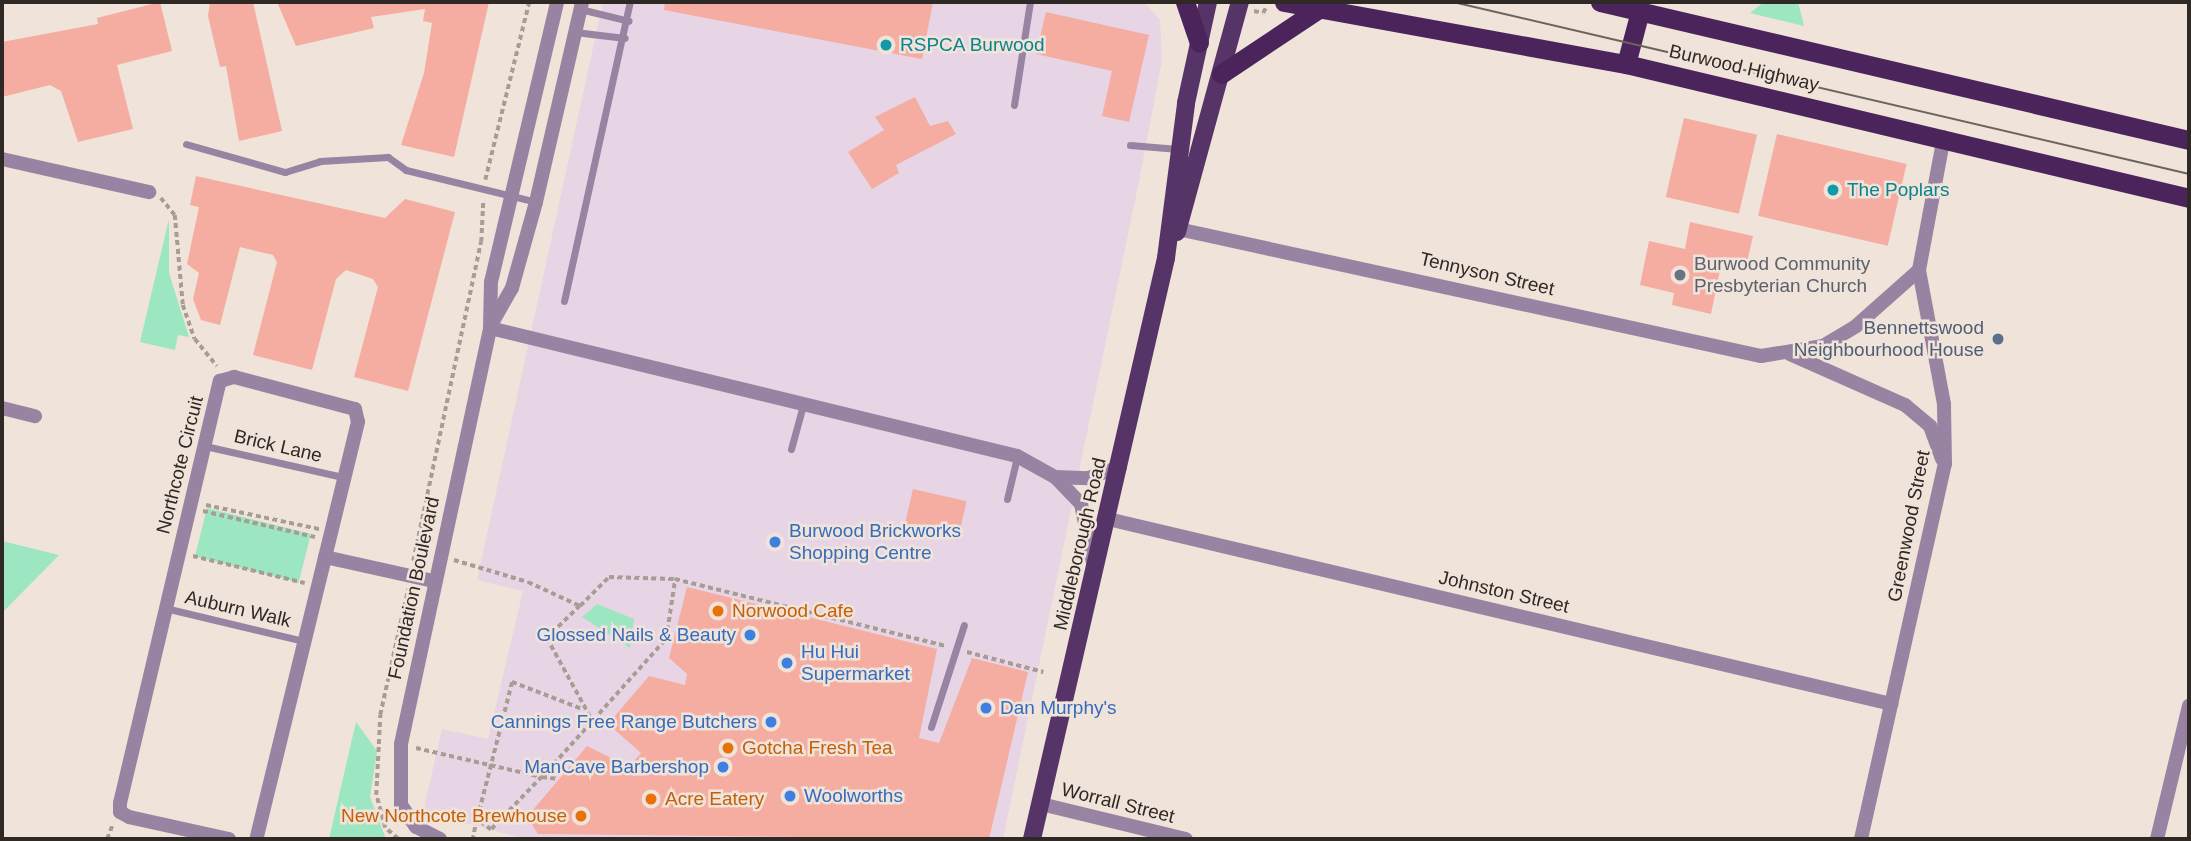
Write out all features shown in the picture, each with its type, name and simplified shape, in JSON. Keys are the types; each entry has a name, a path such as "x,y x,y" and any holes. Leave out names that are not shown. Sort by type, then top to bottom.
{"highway":[{"path":"1185,2 1199,43"},
{"name":"Burwood Highway","path":"1284,2 1626,64 1944,136 2189,198"},
{"name":"Burwood Highway","path":"1600,2 2189,140"},
{"path":"1221,74 1320,8"},
{"path":"1626,64 1640,11"}],"main road":[{"name":"Middleborough Road","path":"1032,839 1120,467 1166,258 1179,150 1209,2"},
{"name":"Middleborough Road","path":"1166,258 1178,229 1240,2"}],"street":[{"name":"Foundation Boulevard","path":"440,839 416,827 401,806 401,744 433,581 490,328 491,282 557,2"},
{"name":"Foundation Boulevard","path":"490,328 512,288 536,202 581,6"},
{"name":"Greenwood Street","path":"1861,839 1945,464 1942,391 1919,270 1944,136"},
{"path":"2,159 149,192"},
{"name":"Tennyson Street","path":"1178,229 1272,251 1280,246 1761,356 1790,354 1823,346 1856,326 1919,270"},
{"path":"490,328 1017,456 1055,477 1081,504 1095,573"},
{"name":"Tennyson Street","path":"1790,354 1905,405 1930,426 1945,464"},
{"name":"Northcote Circuit","path":"229,839 120,812 177,553 225,377 355,409 330,536 256,839"},
{"path":"2,408 35,416"},
{"path":"1055,477 1088,478 1120,467"},
{"name":"Johnston Street","path":"1108,519 1891,704"},
{"path":"325,557 433,581"},
{"path":"2157,839 2189,706"},
{"name":"Worrall Street","path":"1041,804 1186,839"}],"lane":[{"path":"564,301 629,21 631,2"},
{"path":"1014,105 1030,2"},
{"path":"581,6 629,21"},
{"path":"575,32 625,38"},
{"path":"186,144 285,172 320,161 388,157 406,170 536,202"},
{"path":"1130,145 1179,150"},
{"path":"791,449 803,405"},
{"name":"Brick Lane","path":"205,446 343,477"},
{"path":"1007,499 1017,456"},
{"name":"Auburn Walk","path":"165,608 304,640"},
{"path":"931,727 959,649 964,625"}],"path":[{"path":"400,564 412,566 481,242 483,187 529,2"},
{"path":"149,192 166,200 175,215 183,305 195,339 225,377"},
{"path":"205,493 203,511 330,536"},
{"path":"203,504 330,536"},
{"path":"415,550 528,582 580,606"},
{"path":"177,553 318,586"},
{"path":"398,839 385,828 376,795 383,744 380,715 411,576"},
{"path":"591,718 582,709 547,638 609,577 675,579 1043,672"},
{"path":"477,819 491,830 666,639 675,579"},
{"path":"473,839 512,682 582,709"},
{"path":"383,744 401,744 490,766 559,779"}],"shaded area":[{"path":"603,2 1144,2 1160,20 1162,60 1139,181 1003,839 526,839 423,812 442,729 488,739 523,591 477,580"}],"green space":[{"path":"1764,2 1798,2 1804,26 1750,13"},
{"path":"169,219 169,273 189,337 178,335 175,350 140,342"},
{"path":"207,508 311,534 299,582 195,557"},
{"path":"2,541 59,555 2,613"},
{"path":"597,604 634,619 630,648 582,617"},
{"path":"356,722 377,751 370,797 386,839 329,839"}],"building":[{"path":"160,2 172,51 117,65 133,129 78,142 61,91 50,85 2,97 2,42 98,24 97,18"},
{"path":"210,2 253,2 282,131 239,141 226,66 220,67 208,16"},
{"path":"277,2 489,2 454,157 401,145 424,73 432,23 423,21 425,9 371,17 374,28 296,46"},
{"name":"RSPCA Burwood","path":"665,2 933,2 922,59 664,10"},
{"path":"1046,12 1149,35 1129,122 1102,116 1112,71 1036,54"},
{"path":"915,97 930,126 948,121 956,134 896,165 899,173 872,189 848,152 884,130 875,117"},
{"path":"1684,118 1757,135 1739,214 1666,197"},
{"name":"The Poplars","path":"1777,134 1907,164 1888,246 1758,216"},
{"path":"196,176 385,218 405,199 455,212 408,391 354,377 378,287 373,279 346,270 336,279 312,370 253,355 277,262 273,255 240,247 220,325 201,320 193,299 199,273 187,264 199,207 190,205"},
{"name":"Burwood Community Presbyterian Church","path":"1690,222 1753,236 1746,266 1722,260 1711,314 1672,305 1674,293 1640,285 1649,241 1685,249"},
{"path":"913,489 967,501 958,540 904,528"},
{"path":"687,587 937,649 919,738 939,743 972,658 1028,672 989,839 538,834 527,817 587,746 629,767 641,753 608,724 649,676 685,685 687,674 669,658"}],"tram line":[{"path":"1453,2 2189,174"}],"place":[{"name":"RSPCA Burwood","path":"886,45"},
{"name":"The Poplars","path":"1833,190"},
{"name":"Burwood Community Presbyterian Church","path":"1680,275"},
{"name":"Bennettswood Neighbourhood House","path":"1998,339"},
{"name":"Burwood Brickworks Shopping Centre","path":"775,542"},
{"name":"Norwood Cafe","path":"718,611"},
{"name":"Glossed Nails & Beauty","path":"750,635"},
{"name":"Hu Hui Supermarket","path":"787,663"},
{"name":"Dan Murphy's","path":"986,708"},
{"name":"Cannings Free Range Butchers","path":"771,722"},
{"name":"Gotcha Fresh Tea","path":"728,748"},
{"name":"ManCave Barbershop","path":"723,767"},
{"name":"Woolworths","path":"790,796"},
{"name":"Acre Eatery","path":"651,799"},
{"name":"New Northcote Brewhouse","path":"581,816"}]}
